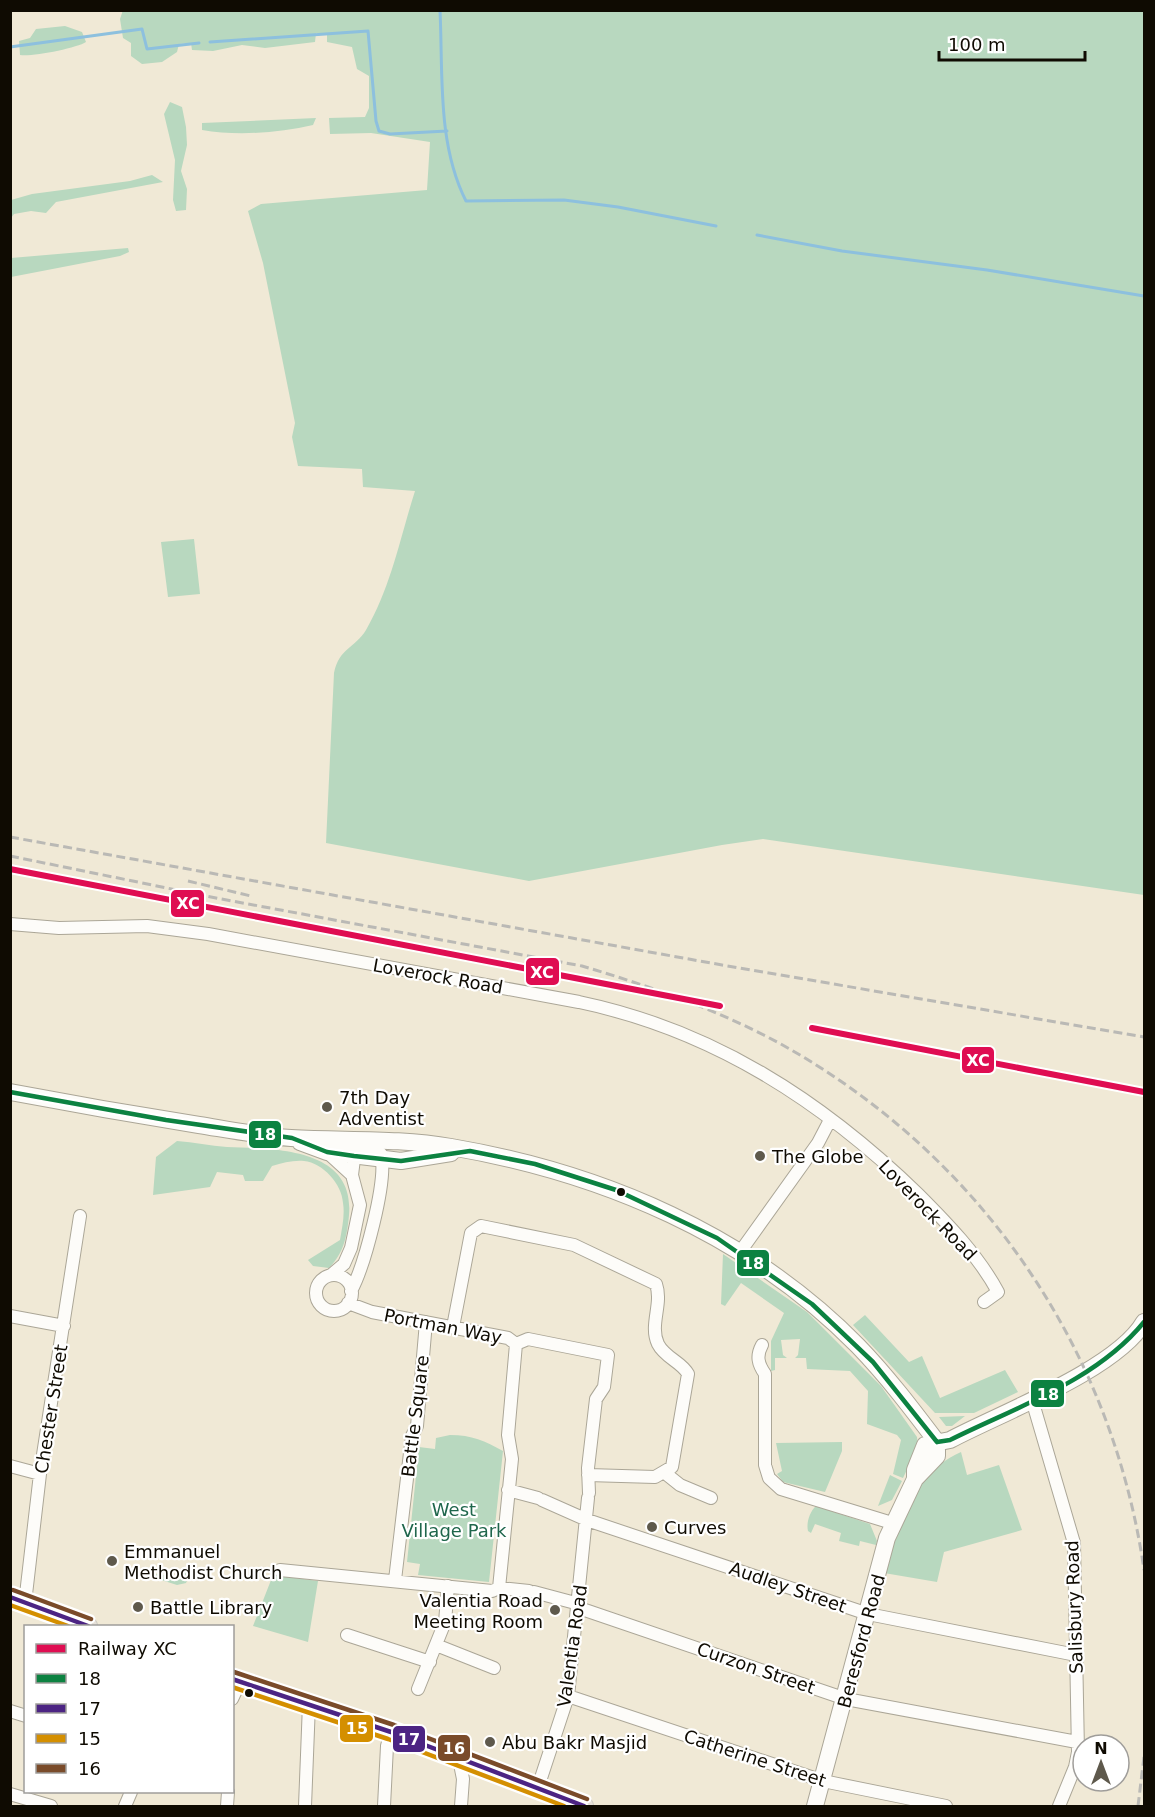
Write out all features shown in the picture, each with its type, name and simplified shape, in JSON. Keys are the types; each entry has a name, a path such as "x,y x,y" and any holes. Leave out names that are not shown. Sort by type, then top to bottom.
{"main road":[{"path":"18,1600 85,1625"},
{"path":"236,1680 391,1732 534,1788 558,1802 584,1806"}],"street":[{"name":"Loverock Road","path":"10,924 60,928 137,926 179,929 619,1011 664,1026 738,1059 823,1111 831,1120 844,1127 899,1176 962,1242 998,1292 984,1302"},
{"path":"10,1092 166,1120 292,1138 432,1145 470,1151 535,1164 616,1190 666,1212 740,1252 812,1304 857,1345 889,1379 937,1442 950,1440 1100,1363 1131,1342 1144,1322"},
{"path":"740,1252 818,1143 831,1120"},
{"path":"292,1138 327,1152 401,1161 470,1151"},
{"path":"367,1141 379,1150 383,1158 381,1182 367,1253 350,1297 340,1309 332,1310 319,1302 317,1287 323,1278 331,1275 344,1264 358,1221 358,1194 352,1175 354,1156 367,1141"},
{"path":"327,1152 352,1175"},
{"path":"381,1182 401,1161"},
{"name":"Chester Street","path":"18,1600 28,1581 40,1474 80,1215"},
{"path":"453,1327 471,1233 481,1226 574,1245 656,1284 660,1295 654,1331 658,1345 671,1360 685,1368 688,1374 672,1467 665,1473 641,1478 588,1475"},
{"path":"331,1275 342,1277 350,1297"},
{"name":"Portman Way","path":"350,1297 372,1312 508,1338 516,1344 528,1339 608,1355"},
{"path":"10,1316 64,1326"},
{"name":"Battle Square","path":"394,1581 412,1436 417,1426 426,1322"},
{"path":"499,1588 512,1453 508,1435 516,1344"},
{"path":"762,1345 758,1352 759,1366 765,1374 765,1452 769,1478 781,1489 892,1522"},
{"name":"Valentia Road","path":"534,1788 541,1778 567,1696 579,1606 596,1399 604,1387 608,1355"},
{"name":"Salisbury Road","path":"1035,1410 1074,1544 1077,1733"},
{"name":"Beresford Road","path":"815,1806 846,1699 892,1522 915,1479 915,1470 926,1445 937,1442"},
{"path":"10,1466 40,1474"},
{"path":"665,1473 691,1491 711,1498"},
{"name":"Audley Street","path":"508,1490 540,1499 587,1520 868,1614 1076,1655"},
{"name":"Curzon Street","path":"280,1570 492,1591 499,1588 531,1592 579,1606 846,1699 1071,1741"},
{"path":"418,1689 445,1622 448,1586"},
{"path":"346,1635 430,1662"},
{"path":"436,1645 494,1668"},
{"name":"Catherine Street","path":"567,1696 823,1781 946,1806"},
{"path":"305,1806 309,1704"},
{"path":"384,1806 387,1746 391,1732"},
{"path":"459,1759 463,1779 461,1806"},
{"name":"Salisbury Road","path":"1059,1806 1071,1778"},
{"path":"10,1794 25,1803 45,1800"}],"green space":[{"path":"123,10 1144,11 1144,895 763,839 529,881 326,843 336,665 343,653 362,636 375,614 389,580 415,491 363,487 362,469 298,466 292,437 295,423 263,263 248,211 261,204 427,190 430,142 371,133 330,134 329,118 365,117 369,108 369,76 357,69 352,47 327,42 327,33 316,33 315,42 265,48 242,45 213,51 192,50 191,43 179,44 177,52 162,62 142,64 131,56 131,43 123,38 120,19"},
{"path":"65,26 82,32 86,42 54,52 20,55 19,41 30,38 36,29"},
{"path":"170,102 182,107 186,127 187,145 181,171 187,189 186,210 176,211 173,200 175,160 164,114"},
{"path":"316,118 313,125 272,132 229,133 202,130 202,123"},
{"path":"152,175 163,182 56,202 46,213 31,211 14,214 11,218 11,200 32,194 130,181"},
{"path":"128,248 129,252 120,256 11,277 11,258"},
{"path":"194,539 200,594 168,597 161,542"},
{"path":"177,1141 287,1151 308,1156 325,1164 339,1176 347,1193 349,1215 347,1230 344,1244 334,1262 329,1268 313,1266 308,1260 340,1240 344,1212 342,1196 335,1182 324,1170 304,1161 288,1162 272,1166 263,1181 245,1181 243,1175 217,1172 210,1187 153,1195 156,1157"},
{"path":"723,1254 807,1312 881,1386 917,1437 918,1447 903,1478 893,1474 901,1440 897,1435 867,1424 868,1391 850,1371 807,1369 806,1358 795,1358 798,1355 800,1339 781,1340 783,1355 787,1358 775,1358 775,1370 771,1371 771,1341 784,1313 741,1283 725,1306 721,1304"},
{"path":"865,1315 909,1362 922,1356 940,1398 1005,1370 1018,1392 974,1413 935,1413 853,1325"},
{"path":"965,1416 952,1426 946,1426 939,1417"},
{"name":"West Village Park","path":"450,1435 478,1439 503,1451 489,1582 418,1575 420,1564 407,1562 419,1447 435,1449 436,1438"},
{"path":"842,1442 842,1451 825,1492 783,1482 777,1474 782,1471 776,1443"},
{"path":"961,1452 967,1475 999,1465 1022,1530 944,1552 937,1582 884,1573 902,1520 920,1487 945,1461"},
{"path":"890,1475 902,1481 892,1500 878,1506"},
{"path":"816,1506 870,1524 877,1541 876,1545 860,1541 859,1546 839,1541 841,1533 815,1524 811,1533 808,1531 808,1521"},
{"path":"154,1567 154,1574 184,1577 185,1570 188,1578 186,1583 177,1585 152,1577 151,1572"},
{"path":"273,1575 318,1581 308,1642 253,1626"}],"waterway":[{"path":"440,10 443,108 446,132 450,156 466,201 564,200 618,207 716,226"},
{"path":"10,47 142,29 147,49 199,43"},
{"path":"210,42 368,31 376,121 379,131 390,134 447,131"},
{"path":"757,235 842,251 987,270 1144,296"}],"railway":[{"path":"10,837 722,965 1144,1037"},
{"path":"10,856 216,898 582,966 721,1015 800,1055 867,1100 929,1152 983,1210 1031,1274 1071,1342 1104,1414 1128,1490 1144,1570"},
{"path":"188,881 251,896"},
{"path":"1138,1806 1144,1757"}],"rail line":[{"name":"XC","path":"10,869 720,1006"},
{"name":"XC","path":"812,1028 1144,1092"}],"transit line":[{"name":"18","path":"10,1092 166,1120 292,1138 327,1152 354,1156 401,1161 470,1151 535,1164 616,1190 717,1238 812,1304 873,1362 937,1442"},
{"name":"18","path":"937,1442 950,1440 1028,1404 1079,1377 1125,1343 1144,1322"},
{"name":"16","path":"13,1590 91,1619"},
{"name":"17","path":"10,1597 85,1625"},
{"name":"15","path":"10,1605 65,1625"},
{"name":"16","path":"234,1672 394,1725 587,1799"},
{"name":"17","path":"234,1680 391,1732 584,1806"},
{"name":"15","path":"234,1688 388,1739 564,1806"}],"place":[{"name":"7th Day Adventist","path":"327,1107"},
{"name":"The Globe","path":"760,1156"},
{"name":"Curves","path":"652,1527"},
{"name":"Emmanuel Methodist Church","path":"112,1561"},
{"name":"Battle Library","path":"138,1607"},
{"name":"Valentia Road Meeting Room","path":"555,1610"},
{"name":"Abu Bakr Masjid","path":"490,1742"}]}
